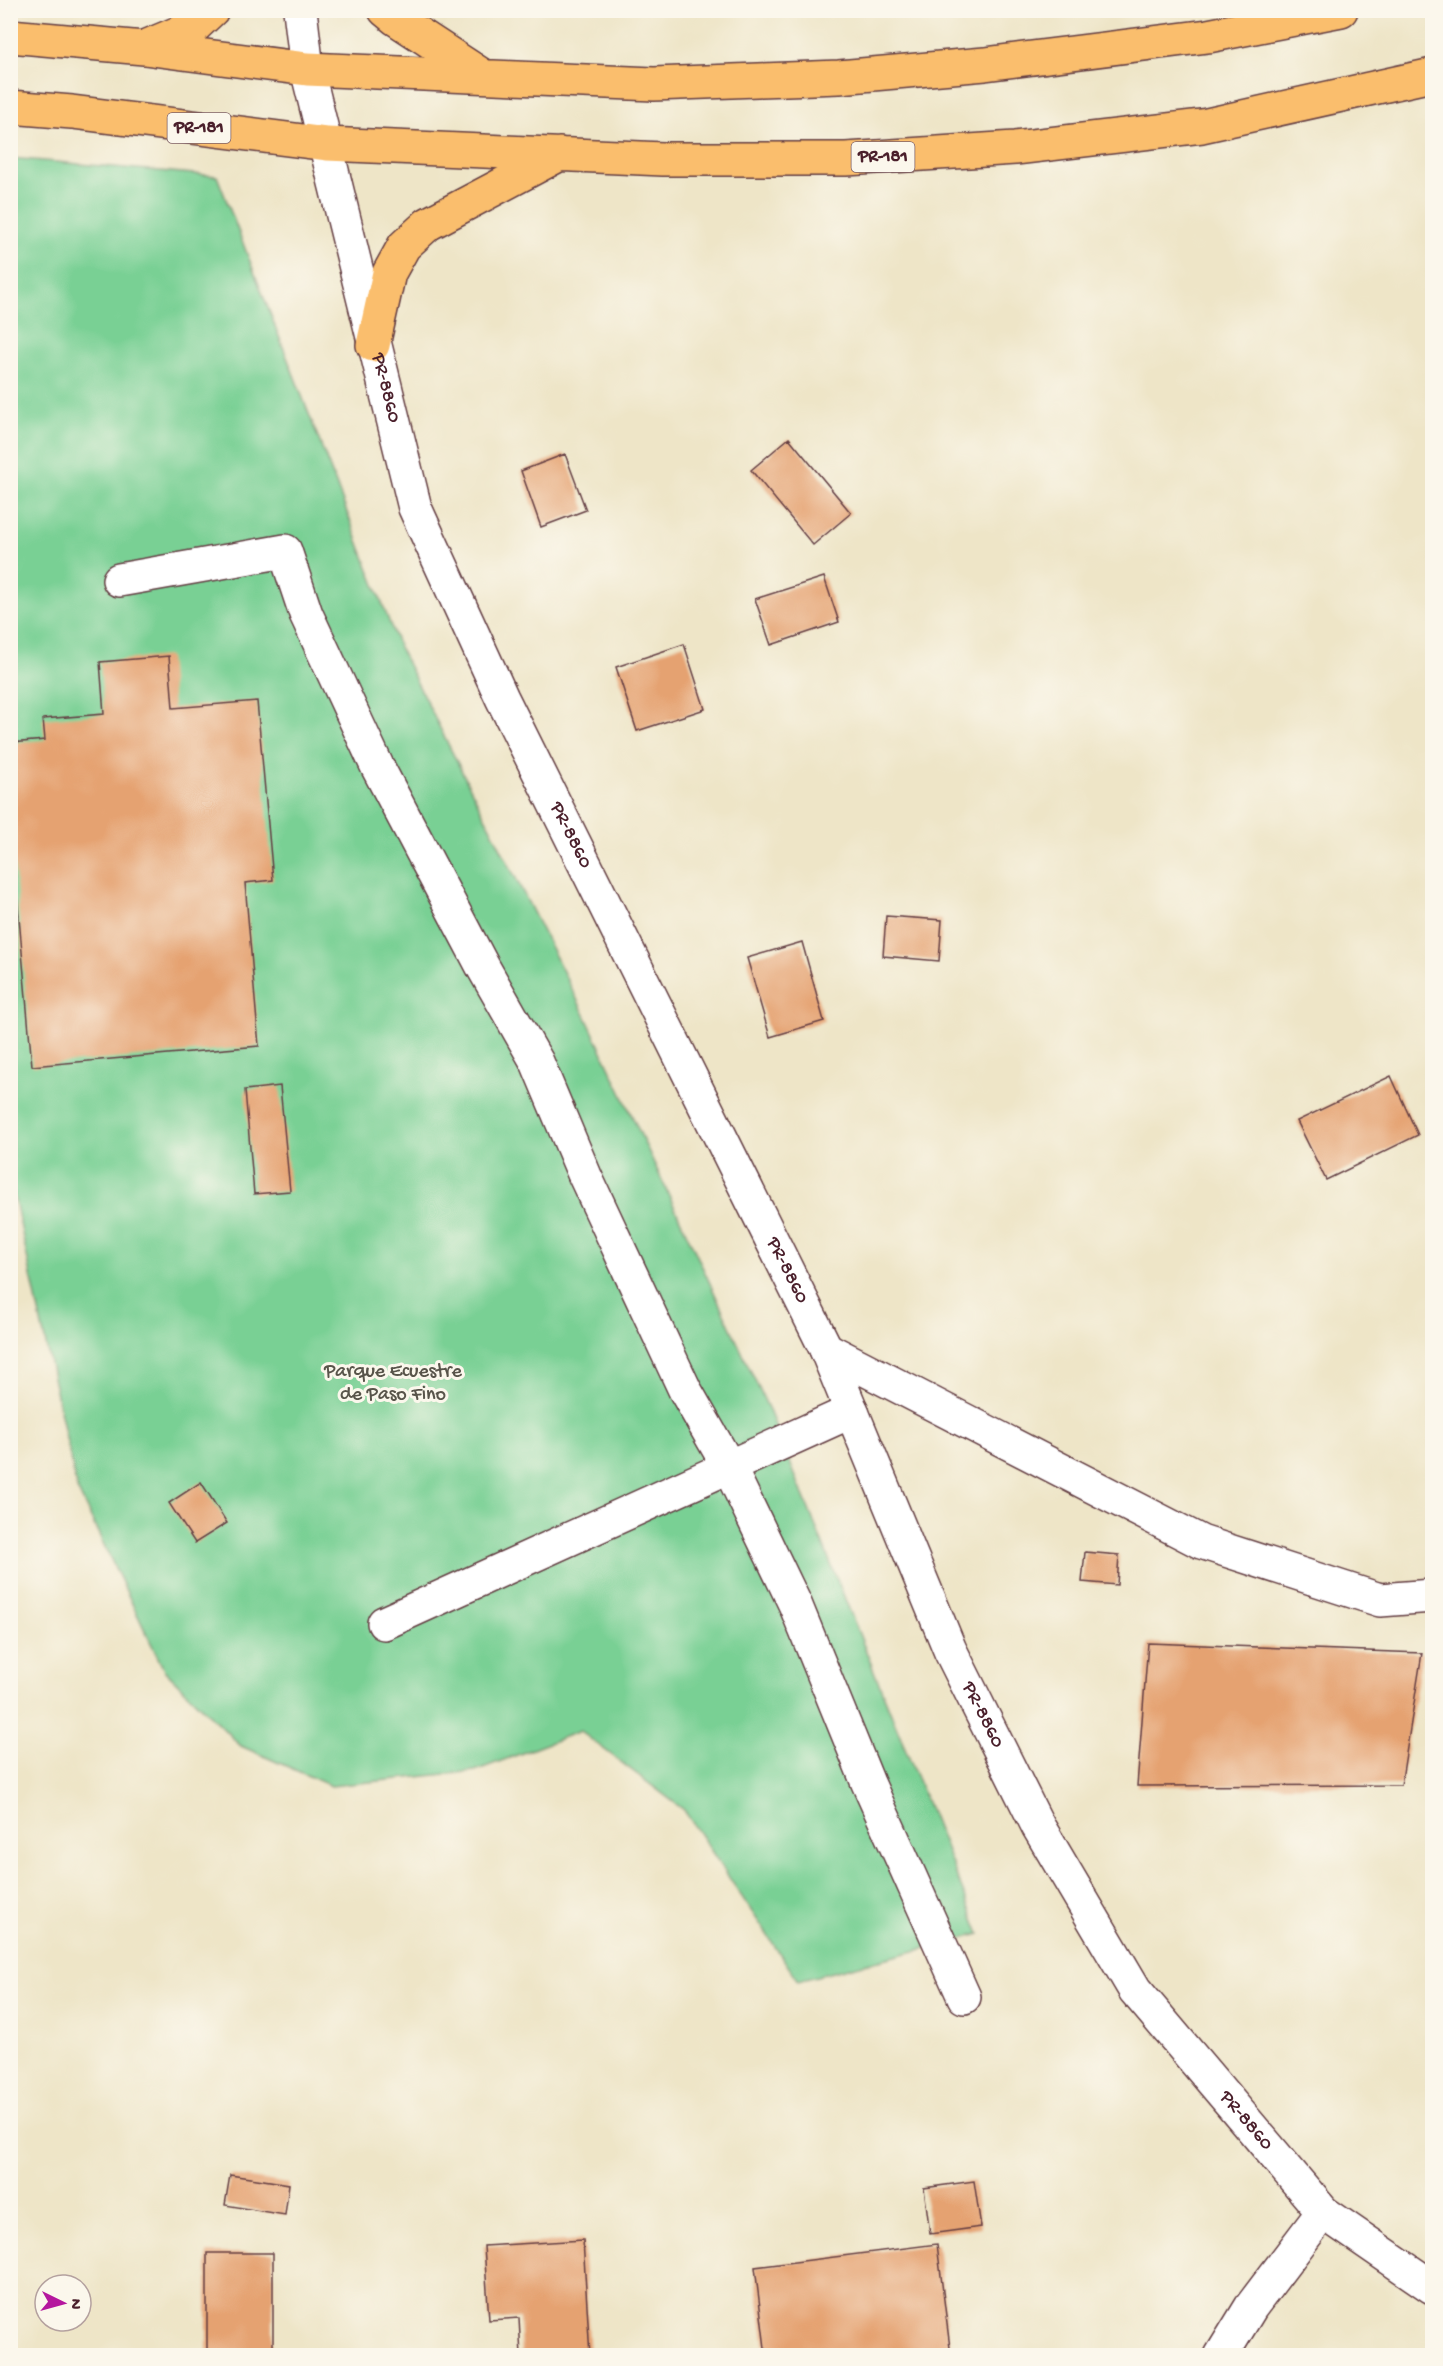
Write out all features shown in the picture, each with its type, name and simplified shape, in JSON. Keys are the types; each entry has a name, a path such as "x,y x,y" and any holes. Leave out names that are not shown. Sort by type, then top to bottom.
{"main road":[{"path":"144,48 195,26 212,10"},
{"path":"386,10 484,77"},
{"path":"10,36 144,48 307,69 654,84 839,77 985,64 1208,36 1341,10"},
{"name":"PR-181","path":"10,107 72,112 327,144 663,159 846,159 1015,148 1202,126 1432,75"},
{"path":"373,345 389,273 404,246 428,224 561,153"}],"street":[{"name":"PR-8860","path":"300,10 307,69 327,144 373,345 415,508 501,698 826,1349 950,1650 1038,1826 1135,1990 1323,2212 1432,2287"},
{"path":"119,580 285,551 306,614 377,766 483,967 537,1062 585,1176 680,1379 729,1467 795,1604 868,1784 964,1997"},
{"path":"826,1349 1201,1542 1380,1600 1432,1596"},
{"path":"384,1623 852,1411"},
{"path":"1221,2355 1251,2307 1323,2212"}],"green space":[{"name":"Parque Ecuestre de Paso Fino","path":"10,158 217,176 399,647 586,1017 768,1408 980,1934 798,1981 684,1810 580,1731 475,1771 331,1786 241,1746 164,1670 77,1489 11,1182"}],"building":[{"path":"789,438 851,513 813,545 751,470"},
{"path":"565,454 586,510 541,527 521,471"},
{"path":"824,577 839,622 771,645 755,599"},
{"path":"684,644 705,709 637,731 616,667"},
{"path":"169,656 173,708 257,701 273,880 245,883 259,1046 32,1066 10,815 10,743 45,740 43,719 104,714 100,662"},
{"path":"886,916 942,920 939,961 883,956"},
{"path":"802,942 824,1021 770,1037 747,958"},
{"path":"1391,1076 1418,1135 1326,1180 1297,1121"},
{"path":"280,1086 290,1191 254,1194 245,1090"},
{"path":"201,1482 227,1523 195,1543 169,1503"},
{"path":"1085,1552 1119,1555 1117,1585 1082,1582"},
{"path":"1148,1643 1422,1653 1401,1785 1137,1786"},
{"path":"230,2175 289,2184 285,2215 225,2205"},
{"path":"974,2181 981,2227 930,2234 924,2188"},
{"path":"583,2240 590,2356 521,2356 519,2318 489,2320 484,2246"},
{"path":"937,2244 951,2356 766,2356 755,2267"},
{"path":"207,2253 273,2253 273,2356 207,2356"}]}
